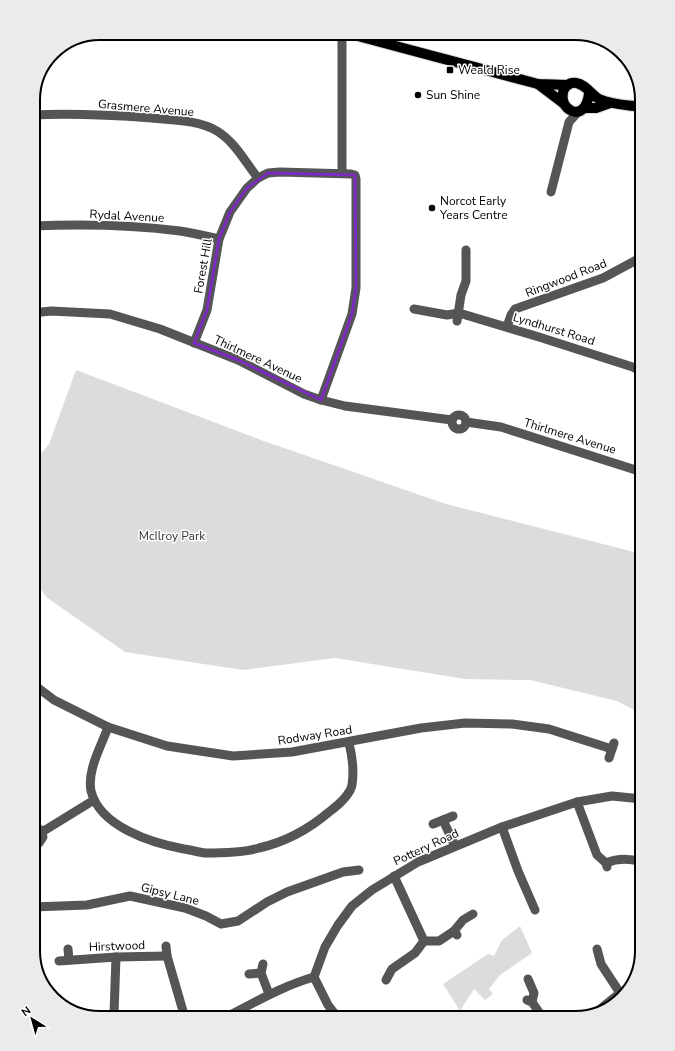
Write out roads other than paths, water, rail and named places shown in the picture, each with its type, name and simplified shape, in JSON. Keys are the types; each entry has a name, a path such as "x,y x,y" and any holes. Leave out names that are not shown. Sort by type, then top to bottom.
{"main road":[{"path":"373,40 538,84 568,85 571,83 577,83 582,85 598,98 610,103 635,106"},
{"path":"538,84 573,111 596,108 610,103"},
{"path":"565,105 562,95 568,85"},
{"path":"582,109 588,100 589,91"}],"street":[{"path":"342,40 342,173"},
{"path":"551,192 569,122 565,105"},
{"path":"569,122 582,109"},
{"name":"Grasmere Avenue","path":"40,115 113,115 187,121 215,130 228,139 258,178"},
{"path":"258,178 268,173 280,172 342,173 355,175 356,288 352,314 321,400"},
{"name":"Forest Hill","path":"194,343 207,310 219,239 230,212 247,188 258,178"},
{"name":"Rydal Avenue","path":"40,226 71,224 154,228 181,231 219,239"},
{"path":"458,317 461,296 466,281 466,250"},
{"name":"Ringwood Road","path":"507,327 511,315 515,309 602,278 635,262"},
{"name":"Lyndhurst Road","path":"414,309 507,327 635,368"},
{"name":"Thirlmere Avenue","path":"40,312 51,311 110,314 160,329 238,360 304,394 321,400 345,406 452,420 454,417 459,415 463,416 466,422 501,427 635,470"},
{"name":"Rodway Road","path":"40,689 54,700 108,728 167,746 233,756 292,752 349,743 421,728 465,723 512,724 550,729 612,750"},
{"path":"108,728 93,765 90,779 94,800 107,817 126,830 145,839 164,845 204,853 259,848 289,838 318,822 341,802 352,786 352,764 349,743"},
{"name":"Pottery Road","path":"314,977 326,947 338,925 352,906 372,890 418,862 502,827 577,802 612,796 635,798"},
{"path":"40,842 43,837 42,832 94,800"},
{"path":"577,802 597,854 606,865 621,858 635,860"},
{"path":"433,824 453,816"},
{"path":"443,820 455,846"},
{"path":"502,827 518,871 535,910"},
{"name":"Gipsy Lane","path":"40,907 87,905 130,896 185,908 206,916 221,924 238,921 267,902 287,892 343,872 359,870"},
{"path":"394,876 424,941"},
{"path":"386,980 392,969 415,953 424,941 439,940 456,933 463,920 473,914"},
{"path":"166,946 167,956 184,1011"},
{"name":"Hirstwood","path":"68,949 64,960 167,956"},
{"path":"597,949 601,964 619,992"},
{"path":"114,1011 116,957"},
{"path":"249,974 262,969 269,994"},
{"path":"238,1011 269,994 296,982 314,977 333,1011"},
{"path":"528,979 534,993 530,1001 538,1011"}],"place":[{"name":"Weald Rise","path":"450,70"},
{"name":"Sun Shine","path":"418,95"},
{"name":"Norcot Early Years Centre","path":"432,208"}],"park label":[{"name":"McIlroy Park","path":"172,536"}]}
